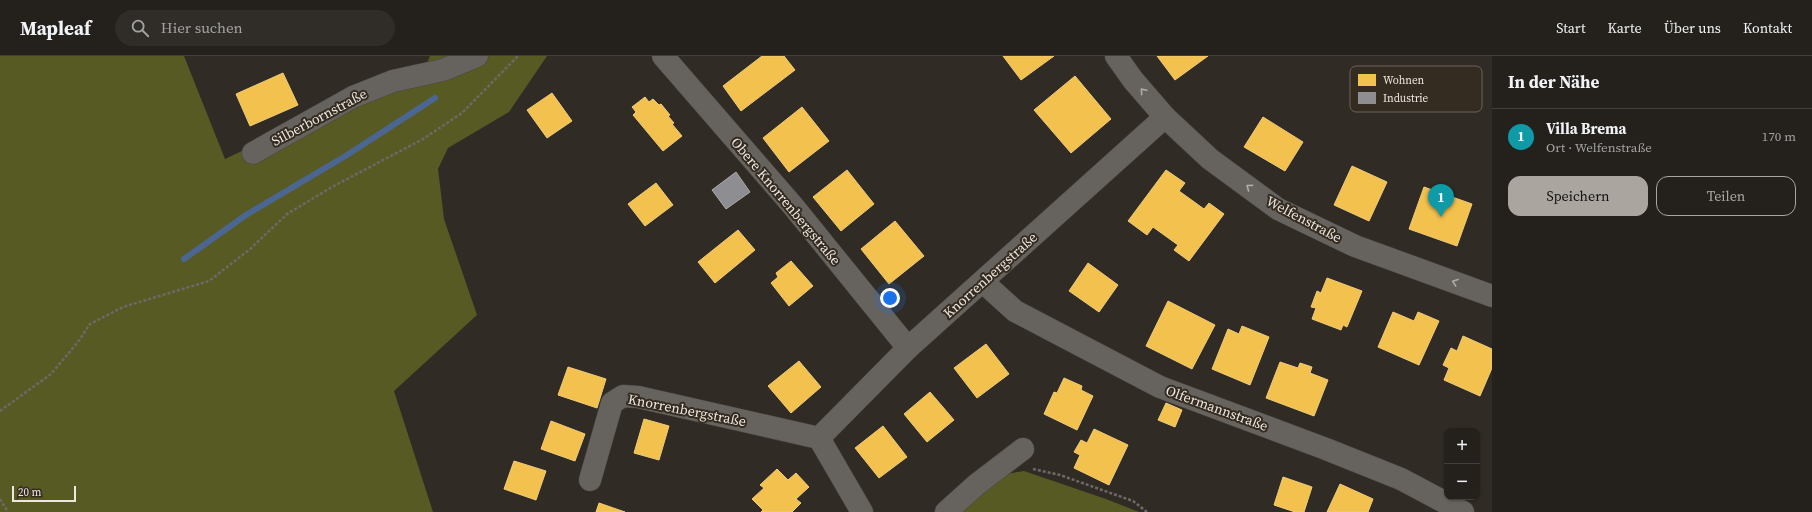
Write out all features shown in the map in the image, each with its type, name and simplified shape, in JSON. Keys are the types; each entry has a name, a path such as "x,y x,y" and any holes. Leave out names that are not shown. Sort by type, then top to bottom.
{"street":[{"name":"Silberbornstraße","path":"253,153 353,97 393,81 442,70 477,56"},
{"name":"Obere Knorrenbergstraße","path":"663,56 793,206 908,348"},
{"name":"Welfenstraße","path":"1116,56 1165,117 1210,159 1278,208 1355,246 1492,296"},
{"name":"Knorrenbergstraße","path":"590,480 612,403 623,396 638,397 819,438 908,348 1165,117"},
{"name":"Olfermannstraße","path":"982,282 1015,311 1160,387 1402,479 1463,512"},
{"path":"819,438 862,512"},
{"path":"946,512 976,485 1023,449"}],"path":[{"path":"0,411 51,374 78,342 90,324 123,307 209,281 249,250 287,214 332,187 423,140 462,113 518,56"},
{"path":"1032,468 1060,475 1133,501 1147,512"},
{"path":"0,499 8,512"}],"shaded area":[{"path":"0,56 184,56 225,159 427,63 430,56 547,56 509,112 448,148 438,169 444,219 477,315 394,391 433,512 0,512"},
{"path":"1024,471 1139,512 955,512 1000,475"}],"building: Wohnen":[{"path":"762,56 784,56 795,70 741,111 723,86"},
{"path":"1003,56 1054,56 1021,80"},
{"path":"1157,56 1208,56 1175,80"},
{"path":"283,73 298,105 250,126 236,94"},
{"path":"1075,76 1111,119 1071,153 1034,110"},
{"path":"552,93 572,121 547,138 527,110"},
{"path":"645,97 649,102 653,99 659,105 661,104 670,115 668,116 674,123 672,124 682,136 663,151 633,115 636,112 632,107"},
{"path":"802,107 829,141 789,172 763,138"},
{"path":"1263,117 1303,142 1285,171 1244,147"},
{"path":"1352,166 1387,182 1369,221 1334,205"},
{"path":"847,170 874,204 841,231 813,197"},
{"path":"1166,170 1185,183 1179,191 1204,209 1209,203 1224,214 1189,261 1174,250 1178,245 1153,227 1147,235 1128,221"},
{"path":"656,183 673,205 645,226 628,204"},
{"path":"1424,187 1472,204 1457,246 1409,229"},
{"path":"895,221 924,256 889,284 861,249"},
{"path":"738,230 755,250 715,283 698,262"},
{"path":"791,261 813,286 789,306 771,283 778,277 776,273"},
{"path":"1088,263 1118,285 1099,312 1069,291"},
{"path":"1327,278 1362,291 1347,327 1343,325 1341,330 1312,319 1316,308 1311,307 1317,291 1321,293"},
{"path":"1168,301 1215,325 1192,369 1146,346"},
{"path":"1393,312 1414,321 1418,312 1439,321 1419,365 1378,347"},
{"path":"1242,326 1269,337 1250,385 1212,369 1228,329 1239,334"},
{"path":"1463,336 1492,349 1492,368 1480,396 1444,380 1449,368 1443,365 1451,348 1457,351"},
{"path":"986,344 1009,374 977,398 954,368"},
{"path":"799,361 821,387 791,413 768,386"},
{"path":"1280,362 1298,368 1300,363 1312,367 1310,373 1328,380 1314,416 1266,398"},
{"path":"568,367 606,379 597,408 558,395"},
{"path":"1064,378 1082,386 1081,390 1093,396 1077,430 1044,414 1054,392 1057,393"},
{"path":"930,392 954,420 927,442 904,414"},
{"path":"1166,403 1182,410 1175,427 1158,420"},
{"path":"644,419 669,426 659,460 634,453"},
{"path":"551,421 585,434 575,461 541,449"},
{"path":"883,426 907,457 879,478 855,448"},
{"path":"1094,429 1128,445 1109,485 1074,468 1080,455 1074,452 1081,440 1087,443"},
{"path":"514,461 546,471 536,500 504,489"},
{"path":"777,469 788,480 796,473 809,487 796,499 801,503 792,512 761,512 763,510 752,499 764,488 760,485"},
{"path":"1283,477 1312,487 1304,512 1295,512 1274,505"},
{"path":"1340,484 1373,499 1368,512 1327,512"},
{"path":"599,503 625,512 596,512"}],"building: Industrie":[{"path":"736,172 750,192 726,209 712,190"}],"waterway":[{"path":"184,259 246,215 347,155 435,98"}],"place":[{"name":"Villa Brema","path":"1441,217"}]}
